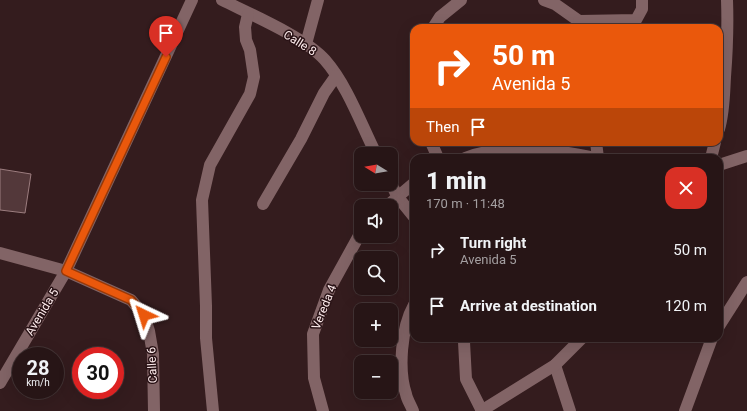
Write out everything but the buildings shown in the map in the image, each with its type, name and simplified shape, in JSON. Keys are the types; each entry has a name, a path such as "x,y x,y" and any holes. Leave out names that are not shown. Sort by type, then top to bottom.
{"street":[{"name":"Avenida 5","path":"0,383 66,271 192,0"},
{"name":"Calle 8","path":"222,0 306,44 324,59 336,76 372,147"},
{"path":"306,44 318,0"},
{"path":"436,24 440,17 461,0"},
{"path":"544,0 555,4 578,24"},
{"path":"590,24 636,20 642,9 642,0"},
{"path":"723,103 728,20 727,0"},
{"path":"213,411 206,338 202,200 210,165 250,94 254,77 250,50 246,40 248,14"},
{"path":"263,204 301,139 324,93 336,76"},
{"path":"477,154 518,148 560,150 578,154"},
{"path":"723,164 747,156"},
{"path":"394,199 410,186"},
{"path":"395,191 410,212"},
{"name":"Vereda 4","path":"323,411 314,378 313,334 329,290 355,243"},
{"name":"Calle 6","path":"0,253 66,271 131,300 144,315 153,354 154,411"},
{"path":"723,320 747,282"},
{"path":"410,318 404,338 401,369 406,394 413,411"},
{"path":"464,342 466,379 482,411 555,365 578,342"},
{"path":"685,411 711,342"},
{"path":"555,365 570,411"}],"route":[{"path":"144,315 131,300 66,271 166,57"}]}
